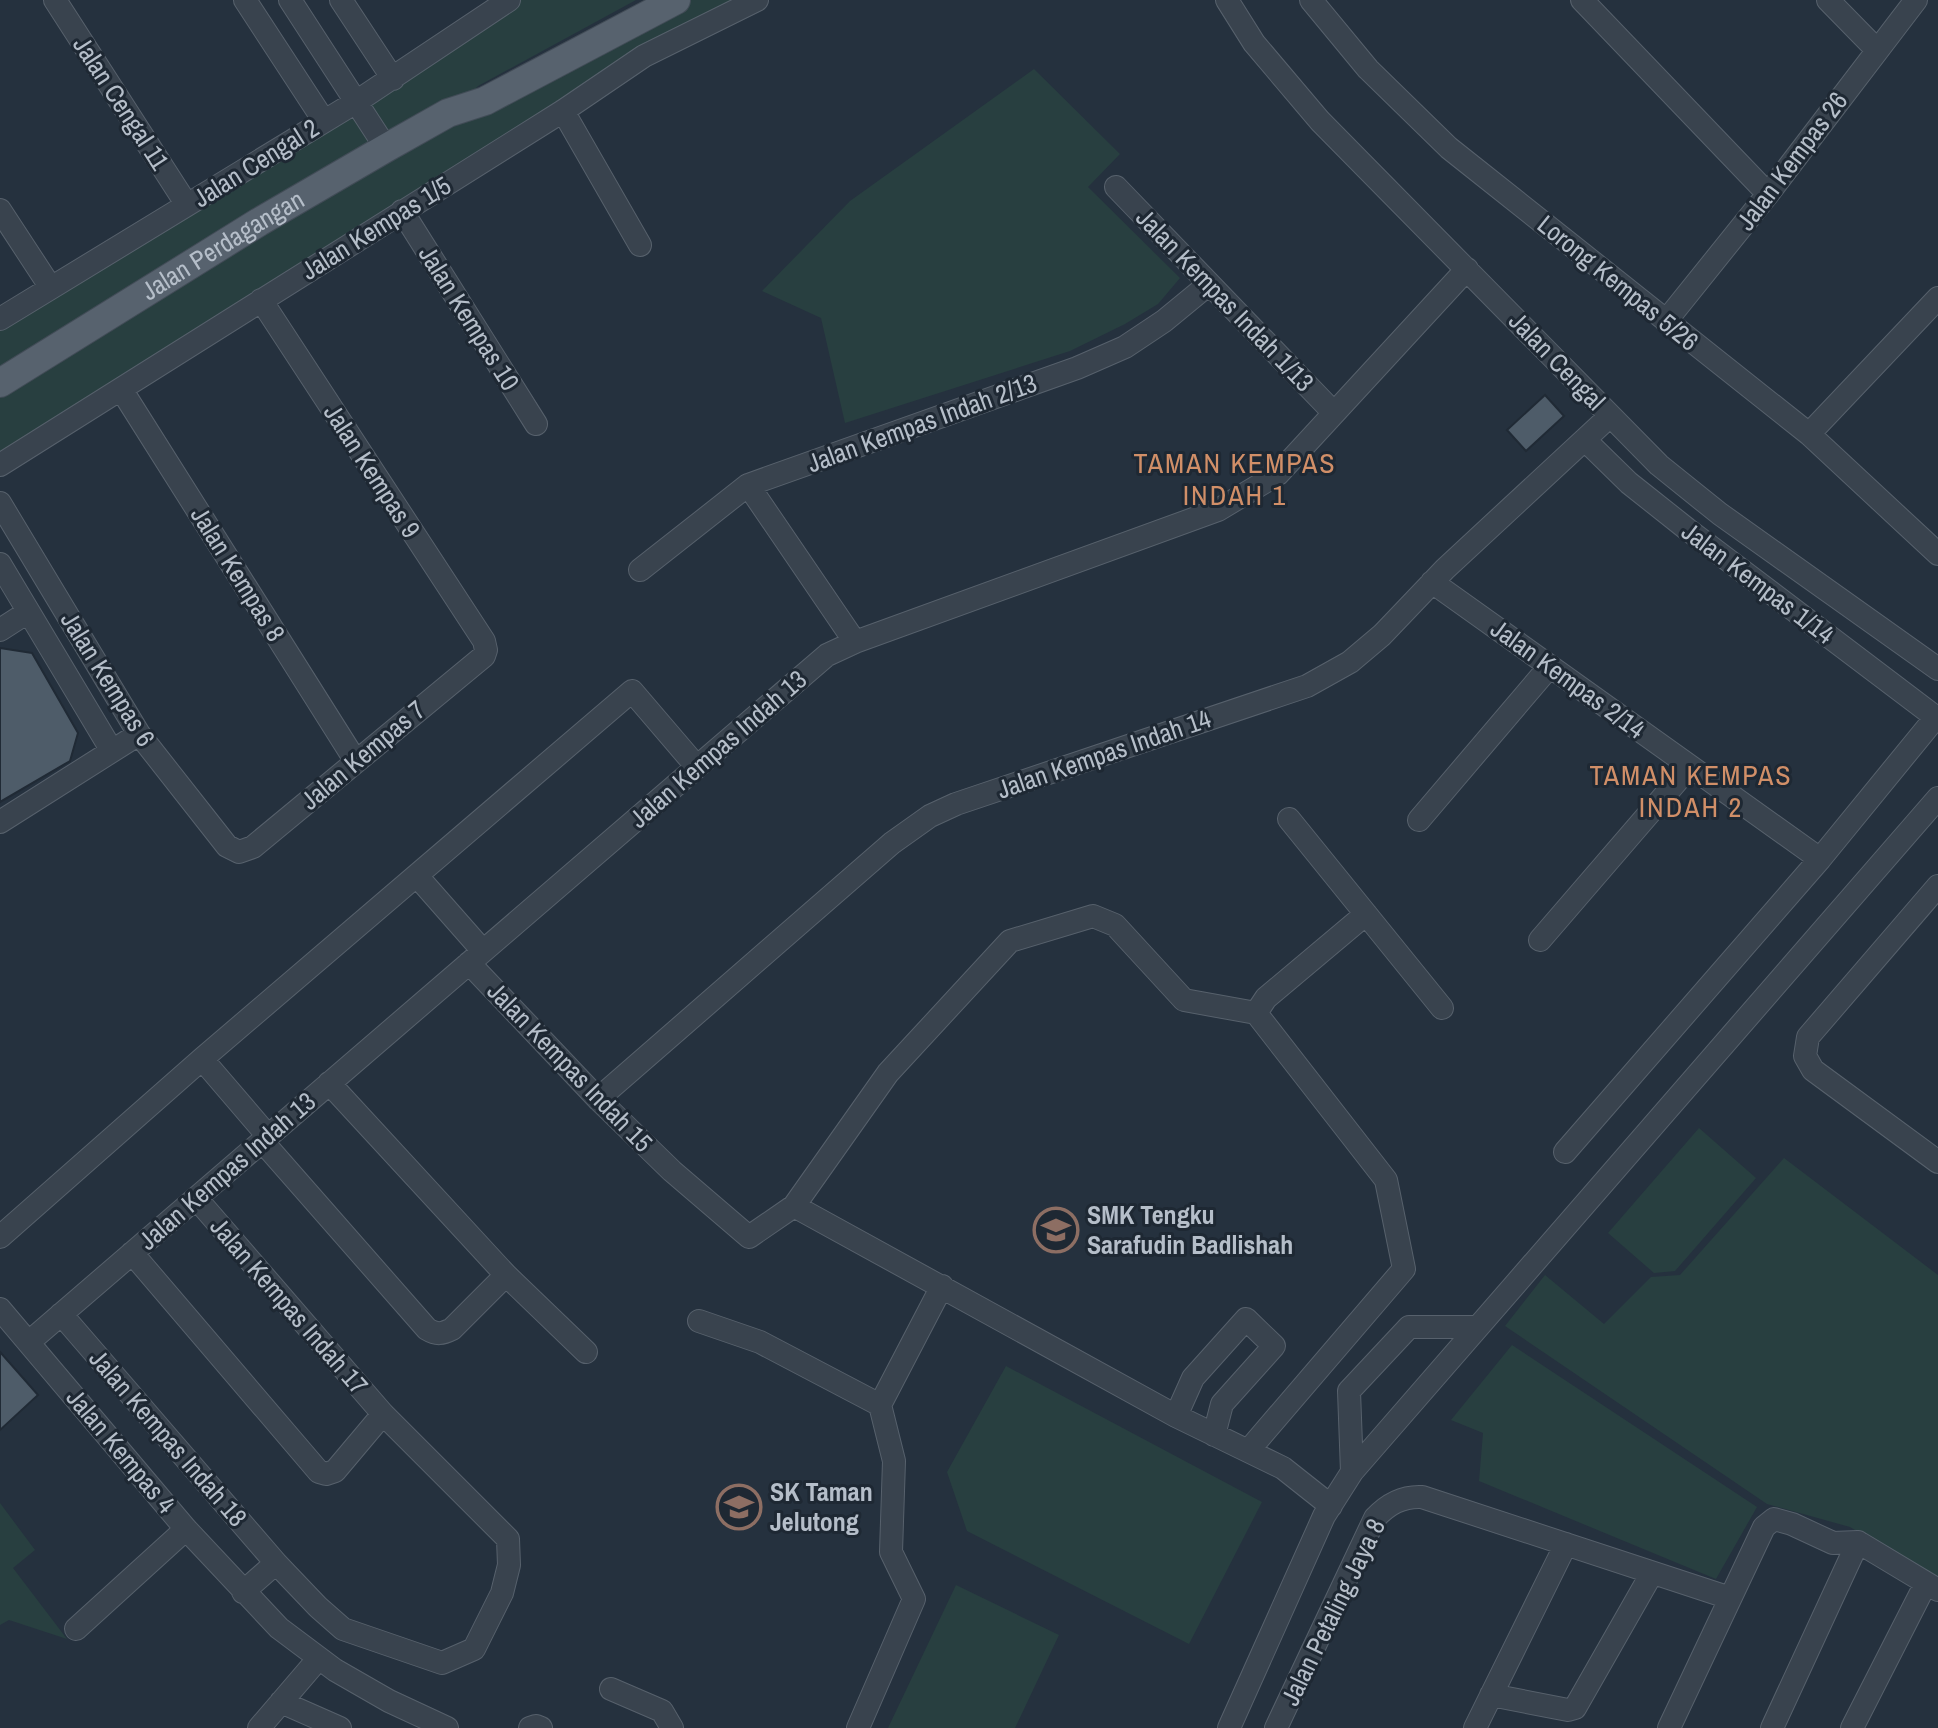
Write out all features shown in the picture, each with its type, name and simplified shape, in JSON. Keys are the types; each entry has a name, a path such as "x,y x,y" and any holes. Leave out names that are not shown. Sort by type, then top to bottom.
{"main road":[{"name":"Jalan Perdagangan","path":"448,113 478,86 636,0"},
{"name":"Jalan Perdagangan","path":"0,383 259,222 386,148 448,113 485,101 676,0"}],"street":[{"name":"Jalan Cengal 11","path":"55,0 187,205"},
{"path":"245,0 324,121"},
{"path":"290,0 386,148"},
{"path":"341,0 393,79"},
{"name":"Jalan Cengal 2","path":"0,319 393,79 509,0"},
{"name":"Jalan Kempas 1/5","path":"0,465 563,111 644,56 757,0"},
{"name":"Jalan Cengal","path":"1227,0 1254,43 1320,121 1659,465 1720,514 1938,669"},
{"name":"Lorong Kempas 5/26","path":"1311,0 1368,69 1449,148 1809,434 1938,554"},
{"path":"1582,0 1768,194"},
{"path":"1828,0 1877,50"},
{"name":"Jalan Kempas 26","path":"1666,321 1768,194 1916,0"},
{"path":"563,111 640,245"},
{"name":"Jalan Kempas Indah 1/13","path":"1116,187 1334,413"},
{"path":"0,210 51,288"},
{"name":"Jalan Kempas 10","path":"402,211 536,424"},
{"name":"Jalan Kempas Indah 13","path":"29,1342 827,655 855,642 1218,510 1278,474 1467,269"},
{"name":"Jalan Kempas Indah 2/13","path":"640,570 748,485 1077,368 1125,347 1164,321 1209,284"},
{"name":"Jalan Kempas 9","path":"261,300 484,641"},
{"path":"1809,434 1935,308"},
{"name":"Jalan Kempas 8","path":"121,389 355,760"},
{"name":"Jalan Kempas Indah 14","path":"598,1099 892,843 930,816 956,804 1307,686 1350,662 1610,416"},
{"name":"Jalan Kempas 1/14","path":"1585,440 1629,483 1687,529 1937,718"},
{"path":"748,485 855,642"},
{"name":"Jalan Kempas 6","path":"0,503 139,734 227,846"},
{"path":"2,574 112,751"},
{"name":"Jalan Kempas 2/14","path":"1432,582 1820,859"},
{"path":"0,630 28,612"},
{"name":"Jalan Kempas 7","path":"227,846 239,852 253,847 484,656 484,641"},
{"path":"1419,820 1550,666"},
{"path":"0,1237 202,1059 632,691 697,767"},
{"path":"1565,1152 1820,859 1937,718"},
{"path":"0,822 139,734"},
{"path":"1540,940 1690,766"},
{"path":"1229,1728 1324,1516 1352,1472 1938,798"},
{"path":"1289,819 1442,1008"},
{"name":"Jalan Kempas Indah 15","path":"417,876 476,957 598,1099 672,1171 749,1237 794,1206"},
{"path":"1938,886 1808,1037 1805,1056 1813,1070 1938,1162"},
{"path":"1256,1013 1266,998 1366,914"},
{"path":"1248,1451 1404,1269 1386,1180 1256,1013 1184,1000 1115,925 1093,916 1010,941 888,1073 794,1206 1176,1416 1214,1435 1283,1468 1331,1506"},
{"path":"202,1059 427,1329 435,1334 444,1334 452,1329 506,1275"},
{"path":"329,1083 506,1275 586,1352"},
{"name":"Jalan Kempas Indah 17","path":"196,1198 383,1414 508,1539 509,1565 502,1593 474,1649 442,1663 343,1629 276,1563"},
{"path":"132,1253 319,1472 326,1474 335,1471 383,1414"},
{"path":"858,1728 914,1599 891,1552 894,1461 880,1405 942,1286"},
{"name":"Jalan Kempas 4","path":"0,1309 186,1529 279,1628 335,1670 389,1701 447,1728"},
{"name":"Jalan Kempas Indah 18","path":"61,1314 276,1563"},
{"path":"1176,1416 1193,1378 1246,1319 1274,1346 1222,1404 1214,1435"},
{"path":"699,1321 760,1342 880,1405"},
{"path":"1352,1472 1349,1391 1409,1327 1477,1327"},
{"name":"Jalan Petaling Jaya 8","path":"1276,1728 1375,1518 1396,1501 1422,1497 1566,1544"},
{"path":"1669,1728 1764,1527 1774,1519 1833,1543 1858,1542 1932,1586 1852,1728"},
{"path":"76,1629 186,1529"},
{"path":"1772,1728 1858,1542"},
{"path":"1475,1728 1566,1544 1730,1598"},
{"path":"243,1592 276,1563"},
{"path":"1491,1695 1568,1710 1575,1708 1652,1573"},
{"path":"259,1728 319,1658"},
{"path":"611,1689 662,1711 672,1728"},
{"path":"281,1702 340,1728"},
{"path":"530,1728 541,1728"}],"green space":[{"path":"509,0 636,0 478,86 457,109 676,0 755,0 0,465 0,319"},
{"path":"1034,69 1120,154 1088,187 1180,278 1158,304 1070,351 845,423 821,318 762,291 850,201"},
{"path":"1699,1128 1756,1178 1675,1271 1654,1273 1608,1233"},
{"path":"1784,1158 1938,1275 1938,1580 1850,1527 1767,1504 1505,1326 1545,1275 1604,1324 1651,1277 1680,1275"},
{"path":"1512,1345 1757,1507 1716,1579 1479,1481 1483,1433 1451,1420"},
{"path":"1006,1366 1262,1502 1189,1644 967,1531 947,1472"},
{"path":"0,1503 35,1550 13,1568 67,1639 9,1620 0,1625"},
{"path":"956,1585 1059,1635 1015,1728 888,1728"}],"building":[{"path":"1545,395 1564,416 1526,451 1507,430"},
{"path":"0,648 32,653 78,733 70,761 0,802"},
{"path":"0,1352 38,1395 0,1430"}],"place":[{"name":"SMK Tengku Sarafudin Badlishah","path":"1056,1230"},
{"name":"SK Taman Jelutong","path":"739,1507"}],"district":[{"name":"TAMAN KEMPAS INDAH 1","path":"1235,479"},
{"name":"TAMAN KEMPAS INDAH 2","path":"1691,791"}]}
